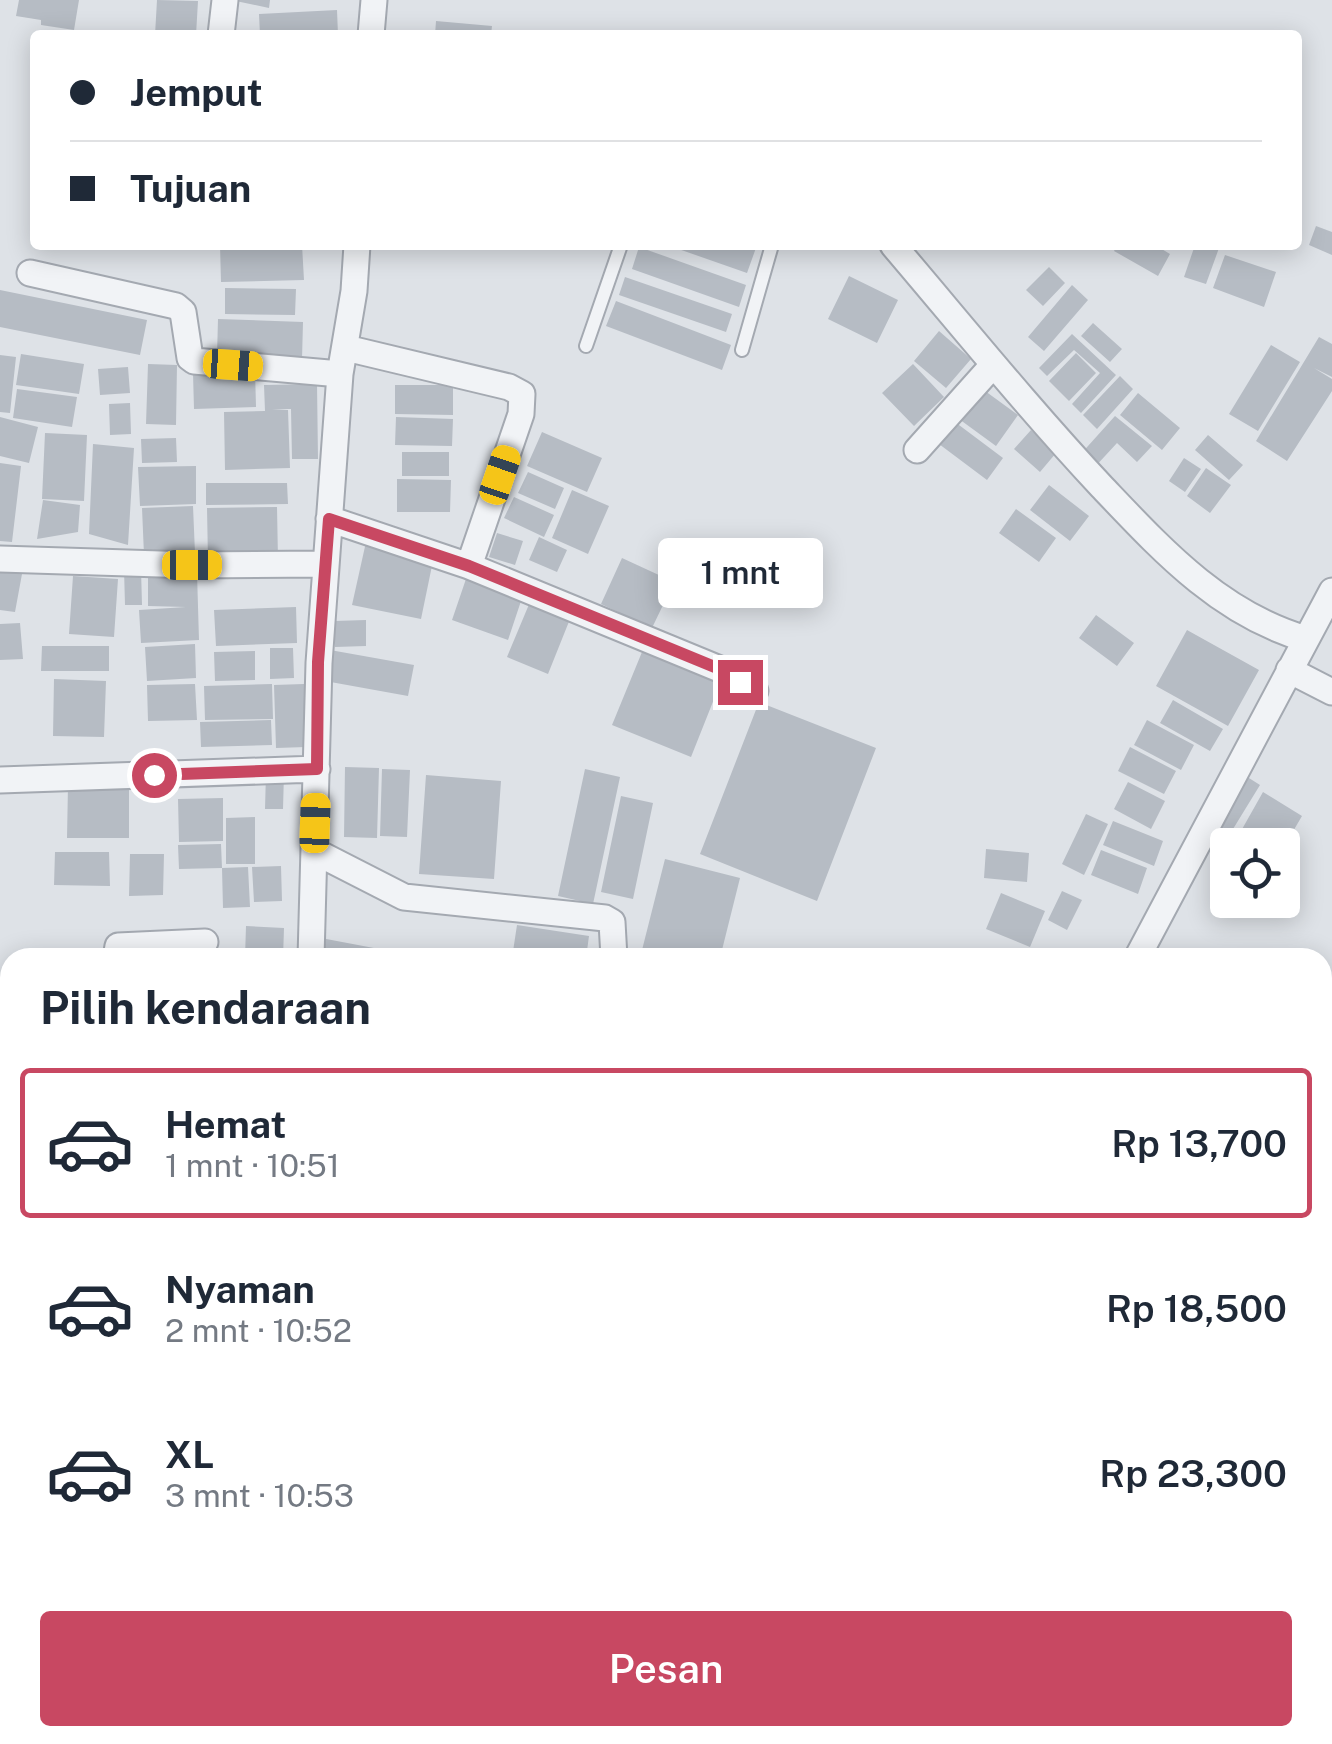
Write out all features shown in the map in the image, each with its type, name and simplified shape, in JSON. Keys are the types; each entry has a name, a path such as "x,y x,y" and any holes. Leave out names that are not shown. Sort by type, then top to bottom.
{"street":[{"path":"221,30 224,0"},
{"path":"372,30 374,0"},
{"path":"311,948 318,662 340,374 356,250"},
{"path":"897,250 1046,427 1161,548 1203,587 1249,618 1306,639"},
{"path":"30,273 180,308 194,362 340,374"},
{"path":"346,348 509,387 522,394 521,414 469,566"},
{"path":"917,450 993,365"},
{"path":"329,519 469,566 722,670 755,690"},
{"path":"0,559 192,565 326,564"},
{"path":"1142,948 1332,592"},
{"path":"1289,670 1332,692"},
{"path":"0,780 317,769"},
{"path":"314,850 404,897 606,918 612,922 613,948"},
{"path":"118,948 205,942"}],"lane":[{"path":"586,346 619,250"},
{"path":"742,350 771,250"}],"building":[{"path":"19,0 79,0 74,30 16,16"},
{"path":"157,0 198,1 196,30 155,30"},
{"path":"231,0 270,0 269,8"},
{"path":"337,10 338,30 260,30 259,14"},
{"path":"436,21 492,26 492,30 435,30"},
{"path":"1316,226 1332,232 1332,255 1309,245"},
{"path":"220,250 302,250 304,280 221,282"},
{"path":"638,250 647,250 746,285 739,307 632,269"},
{"path":"681,250 755,250 747,273"},
{"path":"1163,250 1170,254 1158,276 1114,251"},
{"path":"1193,250 1218,250 1206,284 1184,277"},
{"path":"1225,255 1276,272 1264,307 1213,288"},
{"path":"1049,267 1065,283 1043,306 1026,290"},
{"path":"849,276 898,300 877,343 828,319"},
{"path":"625,277 732,314 726,332 619,295"},
{"path":"1072,285 1088,300 1044,351 1028,337"},
{"path":"225,288 296,289 295,315 225,314"},
{"path":"0,290 147,320 140,355 0,327"},
{"path":"616,301 731,345 722,370 606,326"},
{"path":"218,319 303,322 302,359 217,356"},
{"path":"1093,323 1122,349 1110,362 1081,336"},
{"path":"939,331 971,359 946,388 914,361"},
{"path":"1072,334 1116,375 1081,413 1072,404 1100,373 1074,350 1047,376 1039,368"},
{"path":"1319,337 1332,344 1332,377 1314,368 1332,379 1332,391 1287,461 1256,441"},
{"path":"1271,345 1300,362 1258,431 1229,414"},
{"path":"1076,353 1096,373 1069,401 1049,381"},
{"path":"21,354 84,364 79,394 16,385"},
{"path":"0,355 16,357 10,413 0,412"},
{"path":"148,364 177,365 176,425 146,424"},
{"path":"913,364 944,397 914,426 882,393"},
{"path":"128,367 130,393 100,395 98,369"},
{"path":"255,370 256,407 194,409 193,373"},
{"path":"1120,376 1133,389 1097,429 1083,415"},
{"path":"317,384 318,459 292,459 291,409 272,409 288,410 290,468 225,470 224,412 265,411 264,385"},
{"path":"395,385 453,385 453,415 395,414"},
{"path":"981,388 1018,415 996,446 959,419"},
{"path":"17,389 77,397 72,427 13,418"},
{"path":"1138,393 1180,428 1162,450 1120,415"},
{"path":"130,403 131,434 110,435 109,404"},
{"path":"1115,416 1152,446 1137,462 1117,443 1093,469 1079,456"},
{"path":"0,417 38,427 29,463 0,456"},
{"path":"396,417 453,419 452,446 395,445"},
{"path":"955,422 1003,458 987,480 939,444"},
{"path":"1031,430 1056,453 1040,472 1014,449"},
{"path":"542,432 602,458 587,492 527,466"},
{"path":"45,433 87,435 84,501 42,499"},
{"path":"1208,435 1243,465 1229,480 1195,450"},
{"path":"176,438 177,462 142,463 141,439"},
{"path":"93,444 134,448 128,545 89,534"},
{"path":"402,452 449,452 449,476 402,476"},
{"path":"1184,458 1201,469 1185,492 1169,481"},
{"path":"0,463 21,466 12,542 0,541"},
{"path":"196,466 196,504 140,506 138,467"},
{"path":"1206,468 1231,485 1210,513 1187,496"},
{"path":"528,472 564,488 555,509 518,493"},
{"path":"397,479 451,480 450,512 397,512"},
{"path":"206,483 287,483 288,504 206,505"},
{"path":"1049,485 1089,516 1070,541 1030,510"},
{"path":"572,490 609,506 588,554 552,538"},
{"path":"514,497 554,515 544,537 504,518"},
{"path":"43,500 80,505 78,532 37,539"},
{"path":"193,506 195,553 144,555 142,508"},
{"path":"277,507 278,560 208,561 207,508"},
{"path":"1016,509 1056,538 1039,562 999,533"},
{"path":"497,533 523,541 515,565 489,557"},
{"path":"539,537 567,550 557,572 529,560"},
{"path":"366,542 434,556 421,619 352,605"},
{"path":"622,558 674,582 652,628 601,604"},
{"path":"124,569 141,569 142,605 125,605"},
{"path":"0,570 22,574 15,612 0,610"},
{"path":"148,573 197,573 199,640 141,643 139,610 186,607 148,606"},
{"path":"73,576 118,579 114,637 69,634"},
{"path":"467,576 523,595 508,640 452,620"},
{"path":"530,602 570,619 548,674 507,657"},
{"path":"296,607 297,643 216,646 214,610"},
{"path":"1096,615 1134,643 1117,666 1079,638"},
{"path":"366,620 366,646 335,647 334,621"},
{"path":"20,623 23,659 0,660 0,624"},
{"path":"1187,630 1259,670 1228,726 1156,686"},
{"path":"195,644 196,678 147,681 145,647"},
{"path":"42,646 109,646 109,671 41,671"},
{"path":"270,648 293,648 294,678 270,679"},
{"path":"330,650 414,665 408,696 325,681"},
{"path":"255,651 255,680 215,681 214,652"},
{"path":"642,652 720,684 691,757 612,725"},
{"path":"54,679 106,681 104,737 53,736"},
{"path":"195,684 197,720 148,721 147,685"},
{"path":"272,684 273,719 205,720 204,686"},
{"path":"304,684 306,747 276,748 274,685"},
{"path":"1173,700 1223,729 1210,751 1160,723"},
{"path":"759,702 876,748 817,901 700,854"},
{"path":"271,720 272,745 201,747 200,722"},
{"path":"1147,720 1194,745 1181,770 1134,745"},
{"path":"1130,747 1176,771 1164,794 1118,771"},
{"path":"345,767 379,768 377,838 344,837"},
{"path":"382,769 410,770 407,837 380,836"},
{"path":"585,769 620,777 593,904 558,896"},
{"path":"266,773 284,773 283,809 265,809"},
{"path":"1241,773 1260,785 1234,828 1210,828 1210,839 1203,835"},
{"path":"426,775 501,781 494,879 419,874"},
{"path":"1128,782 1165,801 1151,829 1114,809"},
{"path":"68,785 129,785 129,838 67,838"},
{"path":"1263,792 1302,816 1295,828 1243,828"},
{"path":"621,796 653,803 633,899 601,892"},
{"path":"223,798 223,841 179,842 178,799"},
{"path":"1086,814 1108,824 1084,875 1062,864"},
{"path":"255,817 255,864 226,864 226,818"},
{"path":"1113,821 1163,841 1154,866 1103,845"},
{"path":"221,844 222,868 179,869 178,845"},
{"path":"986,849 1029,853 1027,882 984,878"},
{"path":"1101,850 1147,868 1138,894 1091,875"},
{"path":"55,852 109,852 110,886 54,885"},
{"path":"130,854 164,854 163,895 129,896"},
{"path":"665,859 740,878 722,948 643,948"},
{"path":"281,866 282,901 254,902 252,867"},
{"path":"248,867 250,907 223,908 222,868"},
{"path":"1062,891 1082,900 1067,930 1048,920"},
{"path":"1001,893 1045,911 1030,947 986,929"},
{"path":"517,925 589,936 587,948 514,948"},
{"path":"246,926 284,928 283,948 245,948"},
{"path":"321,938 374,948 319,948"}],"route":[{"path":"154,775 317,769 318,662 329,519 469,566 722,670 740,682"}]}
